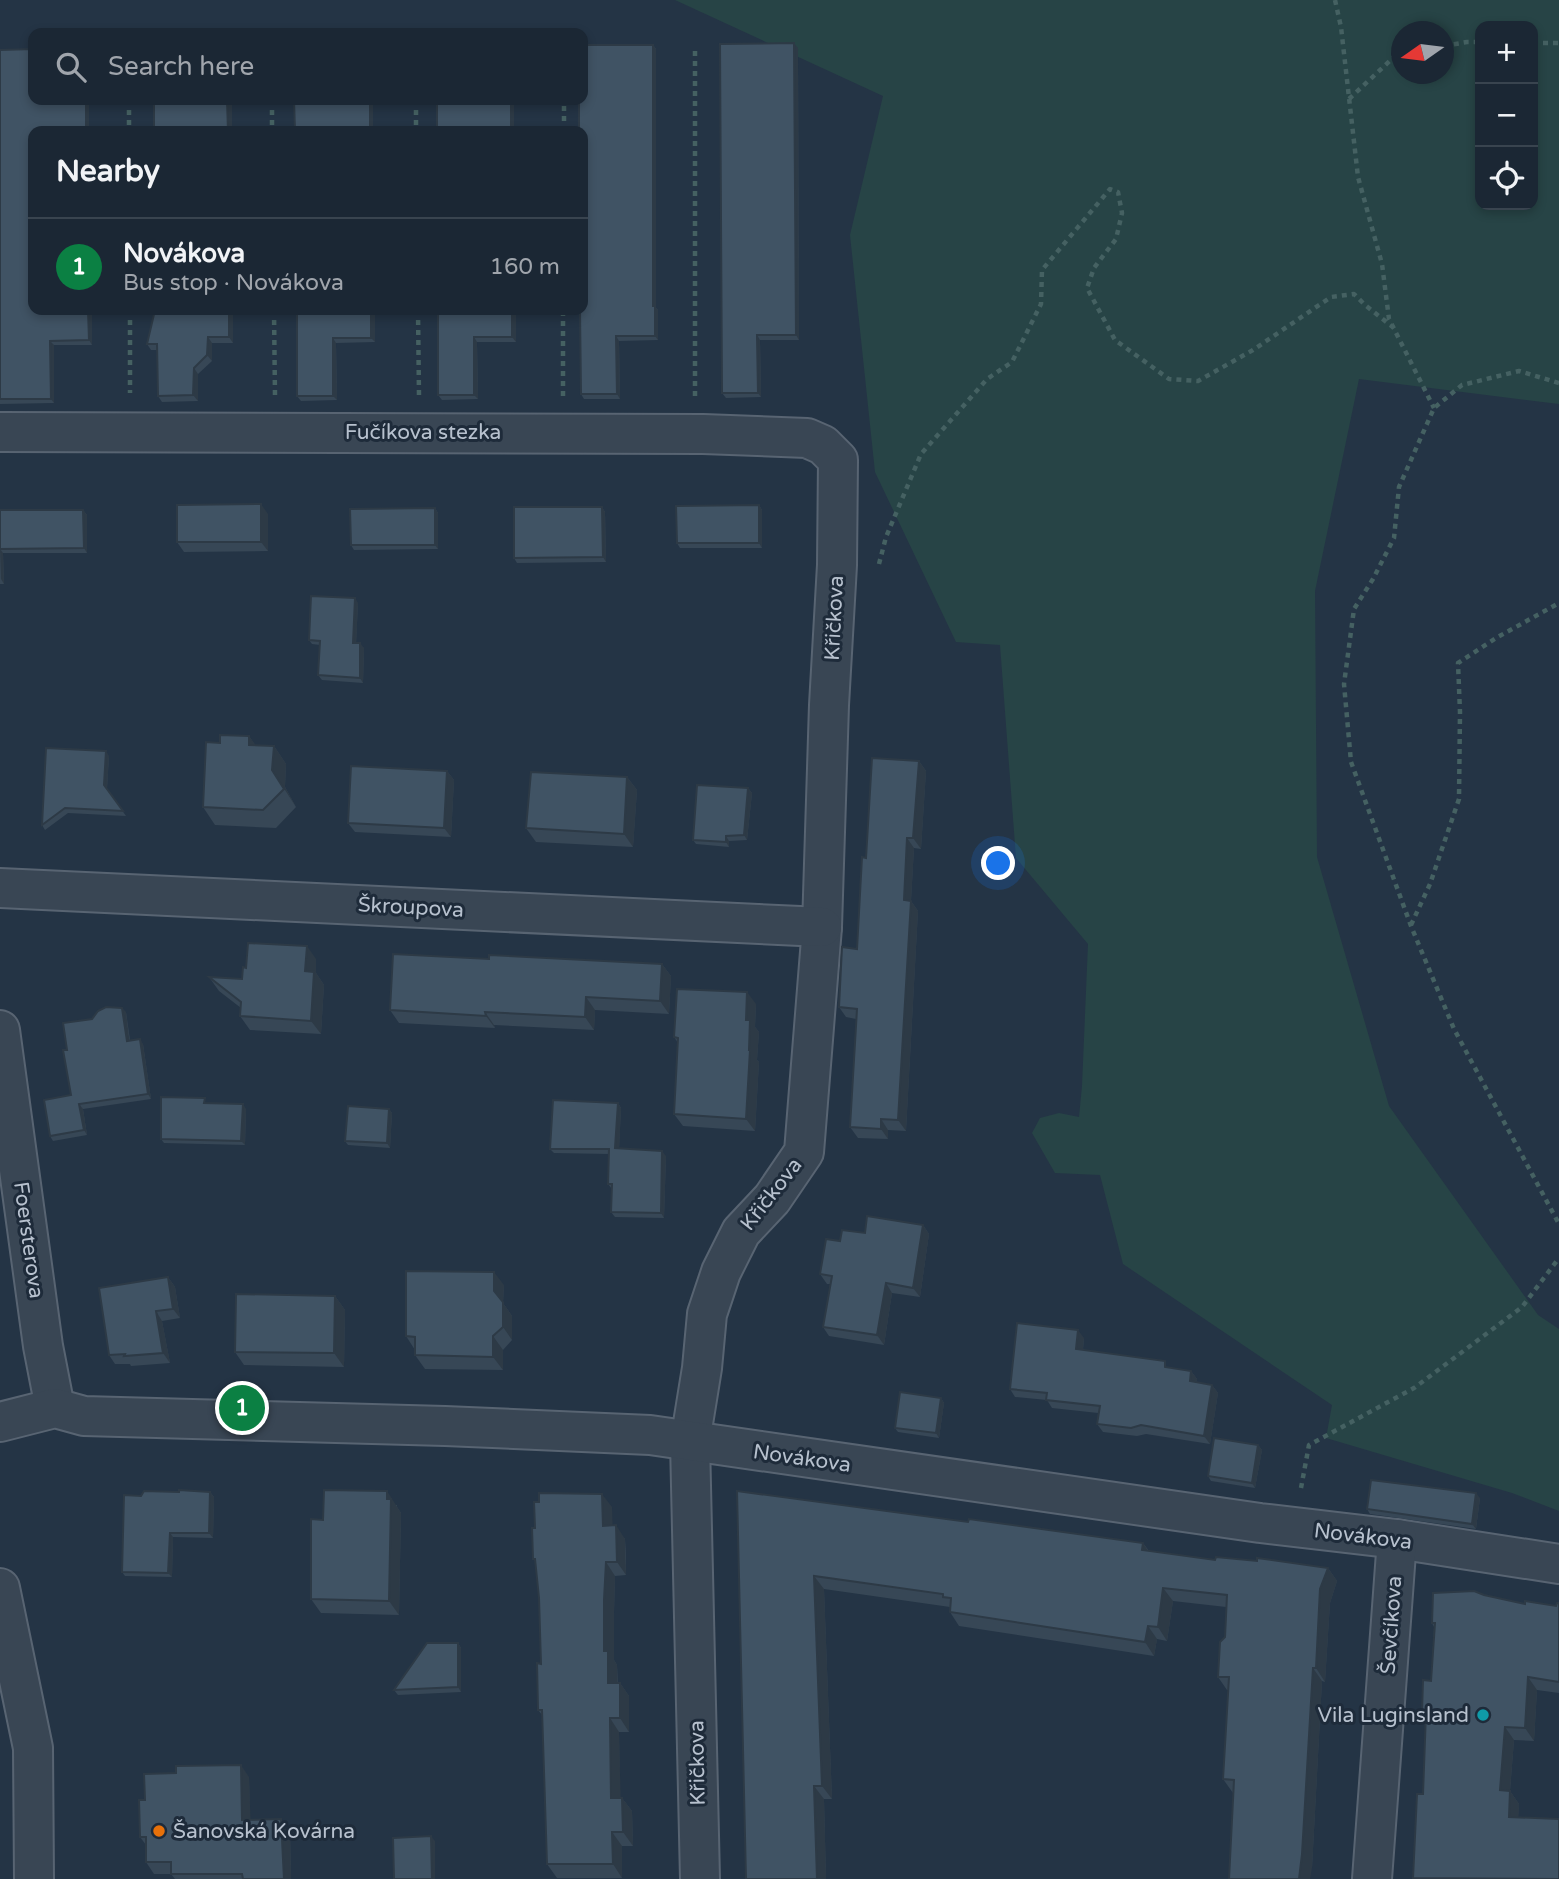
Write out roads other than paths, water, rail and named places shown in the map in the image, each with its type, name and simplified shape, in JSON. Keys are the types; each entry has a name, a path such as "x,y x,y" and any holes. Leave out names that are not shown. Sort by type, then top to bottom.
{"street":[{"name":"Fučíkova stezka","path":"0,432 695,434 807,438 823,445 838,460"},
{"name":"Křičkova","path":"700,1879 690,1442 702,1368 707,1314 720,1272 741,1232 772,1199 804,1152 821,927 837,565 838,460"},
{"name":"Škroupova","path":"0,888 821,927"},
{"name":"Foersterova","path":"0,1030 43,1346 55,1408"},
{"name":"Novákova","path":"0,1422 55,1408 84,1416 445,1426 650,1435 1559,1564"},
{"name":"Ševčíkova","path":"1372,1879 1397,1539"},
{"path":"0,1588 33,1748 34,1879"}],"place":[{"name":"Novákova","path":"242,1408"},
{"name":"Vila Luginsland","path":"1483,1715"},
{"name":"Šanovská Kovárna","path":"159,1831"}]}
